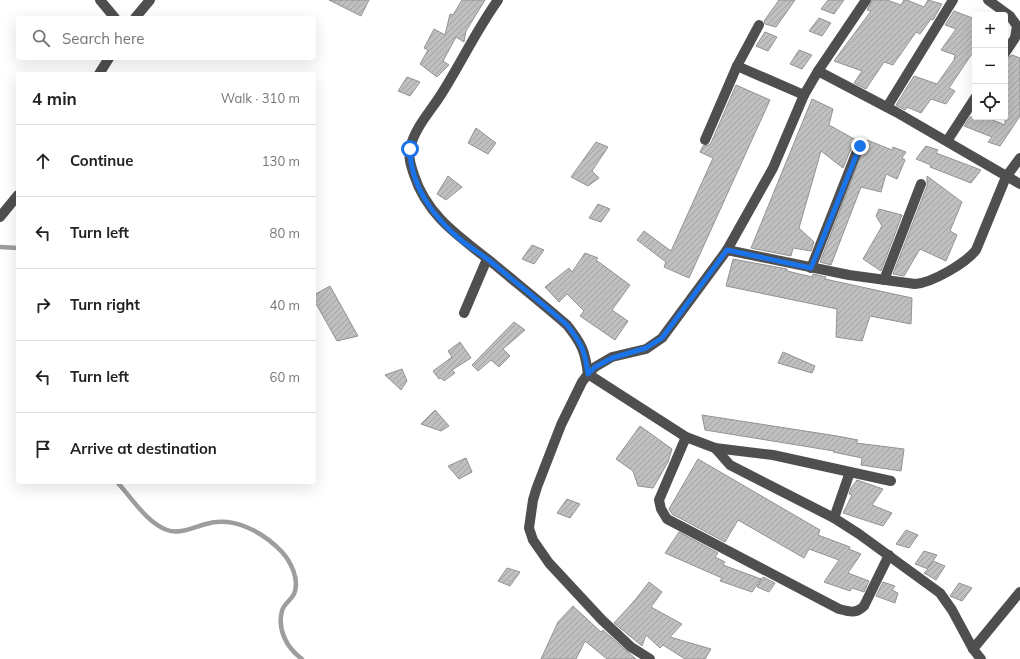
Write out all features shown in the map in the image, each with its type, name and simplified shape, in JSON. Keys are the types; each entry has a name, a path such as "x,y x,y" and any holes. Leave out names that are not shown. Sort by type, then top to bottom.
{"street":[{"path":"100,0 113,16"},
{"path":"137,16 150,0"},
{"path":"498,0 442,94 419,126 410,149 410,164 421,194 434,213 462,240 567,325 577,337 585,351 588,374 686,437 715,448 773,455 891,481"},
{"path":"650,659 631,647 602,620 549,563 534,540 529,528 533,500 537,487 561,425 582,382 588,374 595,367 612,358 646,348 662,338 727,250 773,168 804,95 818,71 866,0"},
{"path":"886,107 953,0"},
{"path":"988,0 1016,22 1017,40 1008,50"},
{"path":"704,140 737,66 759,25"},
{"path":"100,72 107,60"},
{"path":"737,66 804,95"},
{"path":"818,71 947,141 1020,184"},
{"path":"947,141 972,103"},
{"path":"811,268 860,146"},
{"path":"727,250 811,268 884,280 915,284 926,282 972,255 976,250 1006,177 1020,158"},
{"path":"884,280 921,184"},
{"path":"0,217 16,197"},
{"path":"464,313 487,259"},
{"path":"686,437 659,500 661,509 666,519 839,609 849,612 859,610 864,606 889,555"},
{"path":"715,448 730,465 834,518 889,555 940,593 952,610 973,649 981,659"},
{"path":"834,518 850,472"},
{"path":"973,649 1020,592"}],"building":[{"path":"329,0 369,0 361,16"},
{"path":"462,0 485,0 466,31 464,42 456,37 443,61 449,65 437,77 420,64 428,50 424,48 434,29 445,35 450,14 453,15"},
{"path":"779,0 795,0 776,27 765,24 764,21"},
{"path":"828,0 844,0 834,14 821,9"},
{"path":"872,0 887,0 901,5 904,0 907,0 924,7 928,0 942,4 933,20 931,19 920,34 916,32 893,65 884,62 866,89 854,83 862,71 834,61 871,11 867,10"},
{"path":"954,11 972,18 972,54 949,88 955,91 946,104 931,99 921,113 907,107 905,110 896,105 914,76 937,84 954,60 955,55 941,50 956,29 945,25"},
{"path":"819,18 831,23 822,36 809,31"},
{"path":"765,32 777,37 768,51 756,46"},
{"path":"799,50 812,55 802,69 790,64"},
{"path":"1012,55 1020,58 1020,116 1000,146 988,142 992,137 964,126 970,117 972,117 972,120 992,120 1005,125 1005,120 1008,120 1008,57"},
{"path":"407,77 420,82 410,96 398,91"},
{"path":"736,85 770,100 689,278 664,267 666,262 637,240 644,231 671,251 713,158 700,152 703,146 711,143"},
{"path":"812,99 833,109 829,125 856,140 843,168 821,151 799,228 814,242 811,251 793,248 791,256 751,248"},
{"path":"476,128 496,143 488,154 468,143"},
{"path":"867,140 892,150 893,147 906,152 902,158 905,160 897,179 886,174 881,192 861,187 831,265 820,262"},
{"path":"596,142 608,147 592,171 599,178 588,186 571,177"},
{"path":"926,146 938,150 936,153 981,170 971,183 930,167 931,165 916,159"},
{"path":"448,176 462,187 446,200 437,194"},
{"path":"927,176 962,202 950,231 957,235 946,261 920,249 904,276 893,274 927,186"},
{"path":"598,204 610,209 601,222 589,218"},
{"path":"879,209 902,215 881,271 863,259 882,226 876,216"},
{"path":"532,245 544,250 534,264 522,259"},
{"path":"585,253 598,258 596,260 630,285 612,310 628,321 615,340 580,316 584,311 567,294 559,302 545,287 569,268 572,272"},
{"path":"733,259 787,269 787,271 812,277 813,274 826,277 825,279 912,298 911,324 870,316 862,341 836,337 837,309 726,286"},
{"path":"330,286 358,336 337,341 316,304 316,294"},
{"path":"514,322 525,330 503,349 510,356 499,367 491,360 478,371 472,365"},
{"path":"460,342 471,358 452,370 455,373 444,381 441,378 439,379 433,371 452,357 448,351"},
{"path":"783,352 815,366 812,373 778,363"},
{"path":"402,369 407,381 401,390 385,375"},
{"path":"435,410 449,426 441,431 421,424"},
{"path":"702,415 858,440 856,443 904,449 901,471 861,465 862,458 833,452 834,451 705,430"},
{"path":"640,426 672,449 668,462 653,488 638,486 633,471 616,459"},
{"path":"466,458 472,472 459,479 448,466"},
{"path":"698,459 820,530 818,535 850,547 849,549 861,554 848,573 869,581 864,592 852,588 850,591 824,582 839,560 809,549 804,558 738,520 725,542 672,514 669,509"},
{"path":"857,480 883,489 872,505 892,513 883,526 843,513 852,495 849,494 851,488"},
{"path":"567,499 580,504 570,518 557,513"},
{"path":"906,530 918,535 909,548 896,544"},
{"path":"679,532 718,553 715,557 725,562 723,565 761,579 752,592 720,581 722,578 665,553"},
{"path":"924,551 937,555 928,568 933,561 945,566 936,580 924,573 928,569 915,564"},
{"path":"507,568 520,572 510,586 498,581"},
{"path":"763,577 775,583 769,592 757,587"},
{"path":"649,582 662,592 651,607 682,624 670,637 711,649 705,659 685,659 663,645 660,648 646,635 642,646 614,623"},
{"path":"883,582 895,586 892,590 898,593 895,603 876,596"},
{"path":"959,583 972,588 962,601 950,596"},
{"path":"573,606 601,632 603,630 636,659 607,659 585,641 576,659 541,659 558,622"}],"waterway":[{"path":"0,247 16,248"},
{"path":"119,484 146,516 167,530 176,532 206,524 227,522 237,524 257,532 282,552 289,561 294,572 296,583 294,594 282,611 282,632 292,650 302,659"}],"route":[{"path":"410,149 410,164 415,179 421,194 434,213 462,240 567,325 577,337 585,351 588,374 595,367 612,358 652,346 662,338 697,288 727,250 811,268 860,146"}]}
